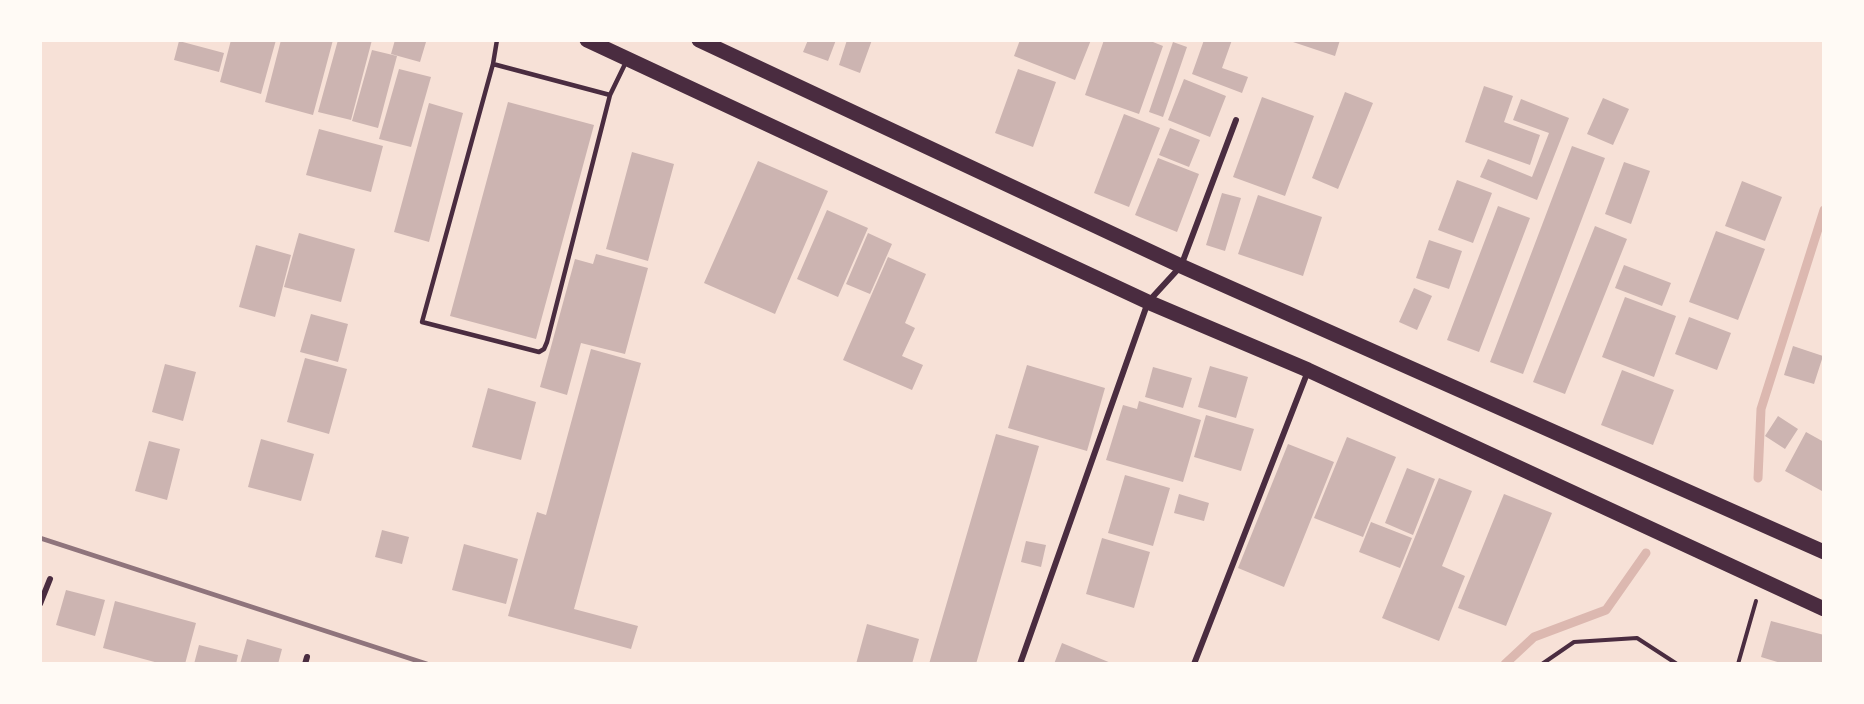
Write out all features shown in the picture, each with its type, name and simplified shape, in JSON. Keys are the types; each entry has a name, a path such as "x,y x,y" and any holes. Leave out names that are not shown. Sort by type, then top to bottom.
{"main road":[{"path":"587,40 628,57 1148,302 1308,370 1824,609"},
{"path":"699,40 1182,266 1824,552"}],"street":[{"path":"1020,663 1148,302 1182,266 1236,120"},
{"path":"1194,663 1308,370"},
{"path":"40,604 50,579"}],"lane":[{"path":"497,40 493,64 422,322 539,352 544,350 610,95 628,57"},
{"path":"493,64 610,95"}],"path":[{"path":"1738,663 1762,581"},
{"path":"1542,663 1574,642 1637,638 1677,663"}],"building":[{"path":"231,40 276,40 261,94 220,82"},
{"path":"281,40 333,40 313,115 265,102"},
{"path":"338,40 372,40 351,120 318,112"},
{"path":"395,40 426,42 420,62 391,54"},
{"path":"808,40 836,40 828,61 803,52"},
{"path":"847,40 872,40 860,73 839,65"},
{"path":"1020,40 1091,40 1075,80 1014,56"},
{"path":"1104,40 1148,40 1163,46 1139,114 1085,95"},
{"path":"1204,40 1232,40 1222,68 1248,77 1242,93 1192,74"},
{"path":"1287,40 1340,40 1335,56"},
{"path":"179,41 224,53 219,72 174,60"},
{"path":"1173,42 1187,47 1163,117 1149,112"},
{"path":"372,50 397,56 378,128 352,121"},
{"path":"399,69 431,77 411,147 379,139"},
{"path":"1018,69 1056,82 1033,147 995,133"},
{"path":"1184,79 1226,96 1210,137 1168,120"},
{"path":"1484,86 1513,96 1504,122 1540,135 1530,165 1465,142"},
{"path":"1345,92 1373,103 1338,189 1312,178"},
{"path":"1262,97 1314,116 1285,196 1233,177"},
{"path":"1603,98 1629,109 1613,145 1587,134"},
{"path":"1521,99 1569,118 1537,200 1480,177 1488,159 1532,177 1549,133 1513,120"},
{"path":"508,102 594,125 536,339 450,316"},
{"path":"429,103 463,113 429,242 394,232"},
{"path":"1124,114 1160,128 1129,207 1094,193"},
{"path":"1170,128 1200,140 1189,167 1159,155"},
{"path":"319,129 383,146 371,192 306,175"},
{"path":"1572,146 1605,158 1523,374 1490,362"},
{"path":"632,152 674,164 648,261 606,249"},
{"path":"1158,158 1199,174 1177,232 1135,215"},
{"path":"758,161 828,191 775,314 704,283"},
{"path":"1624,162 1650,171 1631,224 1605,214"},
{"path":"1457,180 1492,193 1473,243 1438,230"},
{"path":"1742,181 1782,197 1765,241 1725,226"},
{"path":"1222,193 1241,198 1225,251 1206,245"},
{"path":"1258,195 1322,217 1303,276 1238,254"},
{"path":"1498,206 1530,218 1479,352 1447,340"},
{"path":"827,210 868,228 838,297 797,279"},
{"path":"1595,226 1627,239 1565,394 1533,382"},
{"path":"1716,231 1765,249 1738,320 1689,302"},
{"path":"299,233 355,249 341,302 284,287"},
{"path":"868,233 892,244 870,294 846,284"},
{"path":"1429,240 1462,251 1449,289 1416,278"},
{"path":"256,245 291,255 275,317 239,307"},
{"path":"596,254 648,268 625,354 581,343 567,395 540,387 575,259 593,264"},
{"path":"888,257 926,274 905,323 915,328 902,356 923,365 912,390 843,360"},
{"path":"1624,265 1671,283 1662,306 1615,288"},
{"path":"1414,288 1432,296 1417,330 1399,322"},
{"path":"1625,297 1676,316 1654,377 1602,357"},
{"path":"311,314 348,324 338,362 300,352"},
{"path":"1689,317 1731,333 1717,370 1675,354"},
{"path":"1793,346 1823,356 1814,384 1784,375"},
{"path":"591,349 641,363 574,609 638,626 631,649 508,616 537,512 546,515"},
{"path":"305,358 347,369 329,434 287,422"},
{"path":"165,364 196,372 183,421 152,412"},
{"path":"1027,365 1105,388 1087,451 1008,428"},
{"path":"1210,366 1248,377 1236,418 1198,407"},
{"path":"1153,367 1192,378 1183,408 1145,397"},
{"path":"1622,370 1674,390 1653,445 1601,425"},
{"path":"488,388 536,402 521,460 472,447"},
{"path":"1139,401 1201,420 1183,482 1106,460 1123,405 1137,409"},
{"path":"1206,415 1254,429 1241,471 1194,457"},
{"path":"1778,416 1798,429 1785,449 1765,436"},
{"path":"1806,432 1824,442 1822,491 1785,471"},
{"path":"996,434 1039,446 976,664 929,664"},
{"path":"1347,437 1396,457 1363,537 1314,518"},
{"path":"261,439 314,454 301,501 248,487"},
{"path":"149,441 180,449 167,500 135,491"},
{"path":"1288,444 1334,462 1284,587 1238,568"},
{"path":"1407,468 1435,479 1413,535 1385,523"},
{"path":"1125,475 1170,488 1153,546 1108,533"},
{"path":"1439,478 1472,491 1442,566 1465,576 1439,641 1382,618"},
{"path":"1179,494 1209,503 1204,521 1174,513"},
{"path":"1504,494 1552,513 1506,626 1458,608"},
{"path":"1371,522 1412,538 1400,568 1359,552"},
{"path":"382,530 409,537 402,564 375,557"},
{"path":"1102,538 1150,552 1134,608 1086,594"},
{"path":"1026,541 1046,545 1041,567 1021,562"},
{"path":"464,544 518,559 506,604 452,590"},
{"path":"66,590 105,600 95,636 56,625"},
{"path":"115,601 196,623 185,664 162,664 103,648"},
{"path":"1771,621 1824,635 1824,664 1784,664 1761,657"},
{"path":"867,624 919,639 912,664 856,664"},
{"path":"247,639 282,649 278,664 240,664"},
{"path":"1062,643 1111,663 1111,664 1054,664"},
{"path":"199,645 238,655 236,664 194,664"}],"waterway":[{"path":"1758,478 1761,409 1824,210"},
{"path":"1505,664 1534,637 1606,610 1646,553"}],"railway":[{"path":"40,538 427,664"}]}
